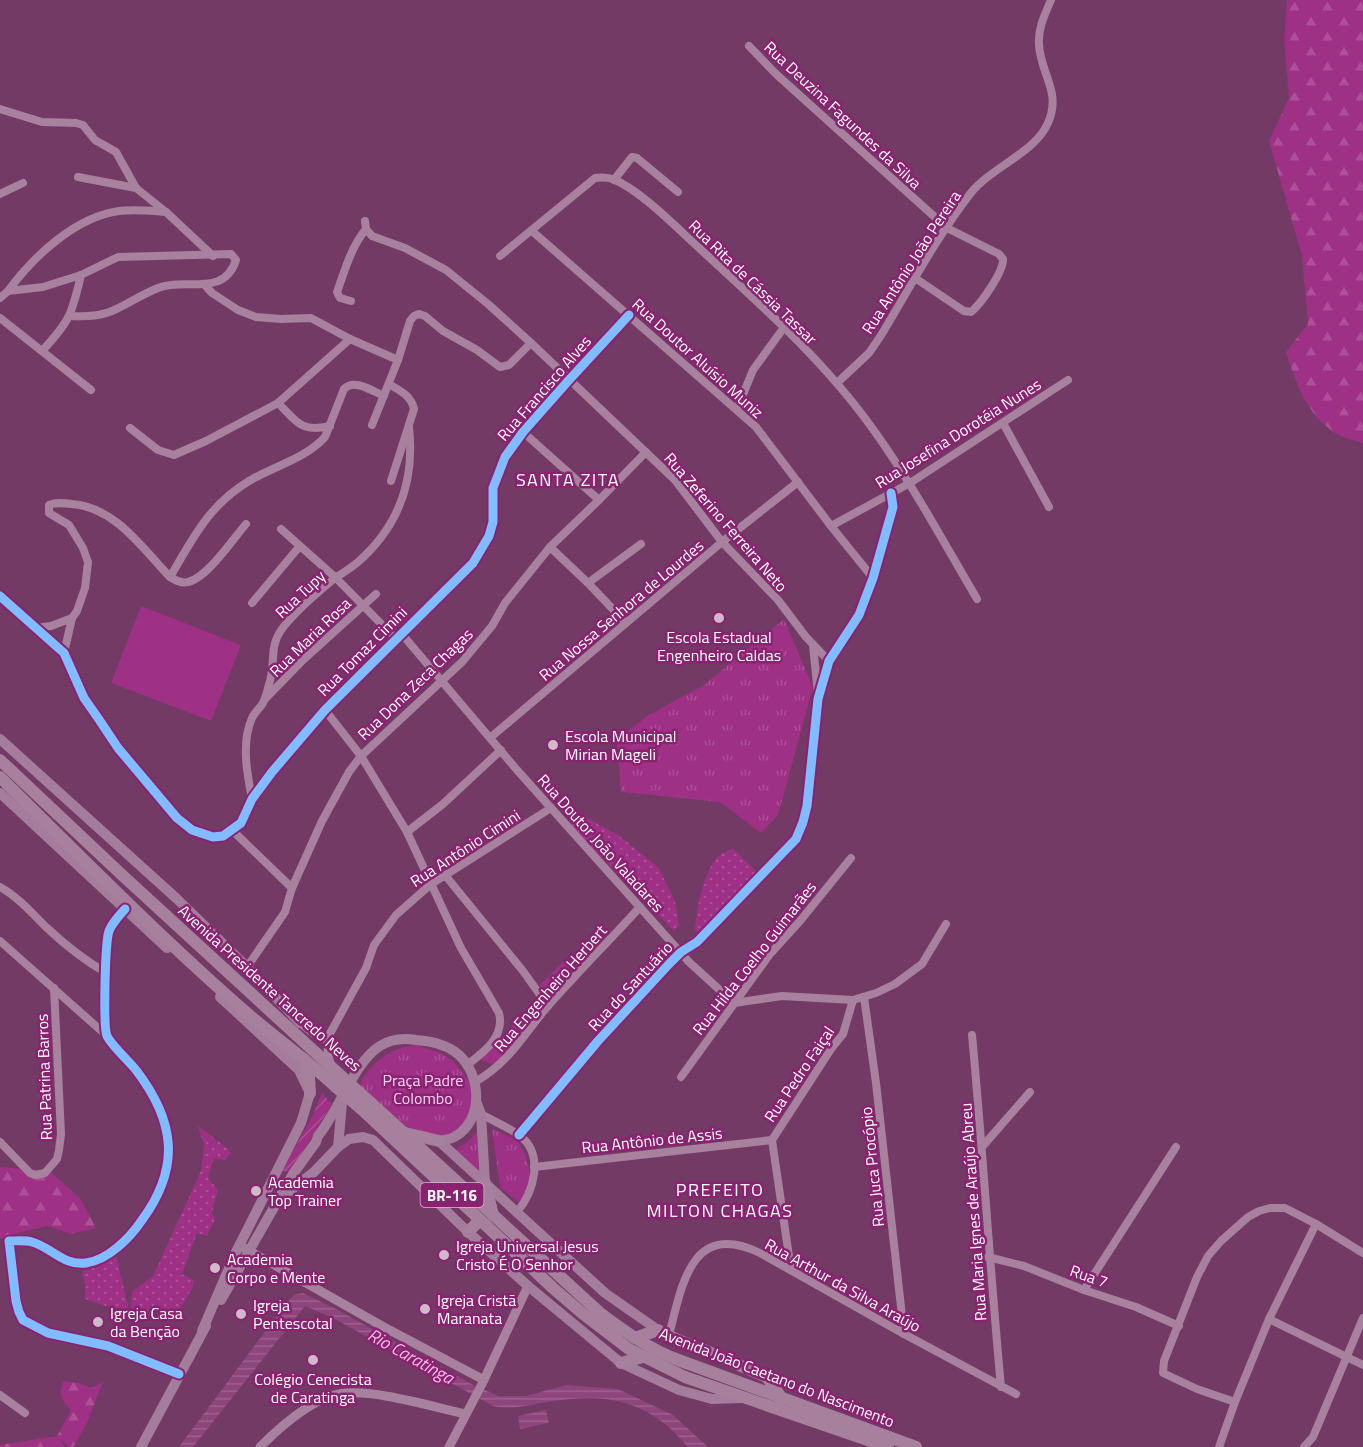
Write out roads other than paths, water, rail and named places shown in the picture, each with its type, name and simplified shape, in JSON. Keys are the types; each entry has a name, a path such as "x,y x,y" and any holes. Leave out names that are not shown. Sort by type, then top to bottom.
{"highway":[{"name":"Avenida Presidente Tancredo Neves","path":"0,760 121,874 332,1066 339,1081"},
{"name":"Avenida Presidente Tancredo Neves","path":"0,777 178,950 249,1014 304,1058 339,1081 369,1108 538,1275"},
{"path":"300,1023 301,1038"},
{"path":"304,1058 311,1087 310,1093"},
{"name":"Avenida Presidente Tancredo Neves","path":"369,1108 402,1133 546,1263"},
{"path":"402,1133 439,1141"},
{"path":"485,1183 493,1216"},
{"path":"468,1232 480,1220"},
{"name":"Avenida João Caetano do Nascimento","path":"546,1263 600,1313 635,1338 666,1355 916,1447"},
{"name":"Avenida João Caetano do Nascimento","path":"538,1275 611,1336 643,1357 702,1384 888,1447"},
{"path":"635,1338 657,1330"},
{"path":"702,1384 708,1361 704,1350"},
{"path":"704,1350 767,1377 782,1399"},
{"path":"621,1363 643,1357"}],"main road":[{"name":"Avenida Presidente Tancredo Neves","path":"0,740 176,898 247,967 300,1023"},
{"path":"0,793 299,1070 310,1093 301,1123 239,1245 202,1331"},
{"path":"141,1447 202,1331 294,1174 342,1100 349,1085 381,1045 404,1038 423,1041 452,1050 467,1065 475,1082 476,1101 481,1114 485,1183"},
{"path":"316,1142 323,1151 331,1152 336,1144 342,1100"},
{"path":"439,1141 456,1136 464,1129 471,1118 476,1101"},
{"path":"322,1131 328,1130 336,1144"},
{"path":"280,1199 308,1178 336,1144 355,1137 373,1140 468,1232 528,1286"},
{"path":"439,1141 517,1212"},
{"path":"277,1170 294,1174"},
{"name":"Avenida João Caetano do Nascimento","path":"517,1212 605,1293 657,1330 704,1350"},
{"name":"Avenida João Caetano do Nascimento","path":"528,1286 621,1363 679,1390 712,1399 743,1398"}],"street":[{"name":"Rua Antônio João Pereira","path":"837,383 869,352 946,228 978,185 1027,147 1047,126 1052,114 1053,95 1042,62 1039,43 1042,19 1051,0"},
{"name":"Rua Deuzina Fagundes da Silva","path":"749,46 806,102 946,228 999,254 1003,259 1001,271 977,307 968,312 915,278"},
{"path":"0,109 42,122 83,124 95,140 116,152 136,188 166,212 213,256"},
{"path":"500,256 595,178 604,177 614,180 632,158 637,158 678,192"},
{"path":"78,177 136,188"},
{"name":"Rua Rita de Cássia Tassar","path":"614,180 662,214 784,326 837,383 874,430 910,483 977,599"},
{"path":"0,194 23,183"},
{"path":"0,298 39,254 82,224 118,211 166,212"},
{"name":"Rua Zeferino Ferreira Neto","path":"351,301 340,298 337,292 365,225 372,236 405,248 446,270 531,343 675,480 722,542 778,600 829,662"},
{"name":"Rua Doutor Aluísio Muniz","path":"532,231 756,428 873,578"},
{"path":"8,291 43,287 81,275 104,263 125,256 231,254 236,260 226,277 204,284 160,287 114,312 100,316 71,316"},
{"path":"42,351 66,325 71,316 81,275"},
{"path":"204,284 212,293 231,306 256,317 310,318 398,360"},
{"path":"372,425 398,360 410,321 414,316 419,314 425,316 443,331 477,350 500,367 509,365 531,343"},
{"name":"Rua Francisco Alves","path":"493,488 505,457 523,432 629,315"},
{"path":"0,318 91,390"},
{"path":"736,409 753,370 784,326"},
{"path":"130,428 158,450 174,455 278,404 350,339"},
{"name":"Rua Josefina Dorotéia Nunes","path":"831,526 910,483 1068,380"},
{"path":"170,577 194,533 227,496 249,481 314,447 325,437 347,385 354,384 384,396"},
{"path":"388,384 412,400 414,409 392,481"},
{"path":"278,404 305,427 310,429 330,426"},
{"path":"1004,423 1049,507"},
{"name":"Rua Tupy","path":"252,799 246,745 253,717 264,700 271,679 273,646 277,636 301,608 358,562 382,536 403,498 410,470 409,427"},
{"path":"523,432 599,500"},
{"name":"Rua Dona Zeca Chagas","path":"247,967 285,912 292,888 322,820 349,772 361,756 477,645 492,626 505,603 550,547 646,452"},
{"name":"Rua Nossa Senhora de Lourdes","path":"491,737 722,542 798,482"},
{"name":"Rua Tomaz Cimini","path":"232,831 240,824 252,799 272,772 325,711 398,635 462,575 483,549 493,522 493,488"},
{"path":"818,699 829,662 859,615 873,578 893,507 891,493"},
{"path":"64,653 72,618 77,611 85,588 88,562 83,548 69,525 49,513 48,507 52,503 86,505 108,515 176,581 188,582 201,575 246,524"},
{"name":"Rua Doutor João Valadares","path":"280,529 336,578 362,606 398,635 689,962 734,1003"},
{"path":"588,583 641,544"},
{"path":"252,603 299,547"},
{"path":"550,547 626,623"},
{"name":"Rua Maria Rosa","path":"264,700 303,660 376,594"},
{"path":"0,596 64,653 84,698 118,748 177,818 192,830 203,835 223,836 232,831 292,888"},
{"path":"35,628 51,626 72,618"},
{"path":"813,645 818,699"},
{"name":"Rua do Santuário","path":"519,1135 598,1041 681,952 697,942 796,839 807,806 818,699"},
{"path":"325,711 361,756 407,832 461,948 499,1013 501,1022 496,1038 467,1065"},
{"path":"407,832 443,804 501,750"},
{"name":"Rua Antônio Cimini","path":"327,1039 366,968 374,945 396,915 430,885 551,808"},
{"name":"Rua Hilda Coelho Guimarães","path":"681,1077 770,954 851,858"},
{"path":"445,875 523,970 548,1006"},
{"path":"0,887 14,895 86,960 105,972"},
{"name":"Rua Engenheiro Herbert","path":"475,1082 493,1072 505,1060 548,1006 640,907"},
{"path":"106,1035 105,972 109,930 124,909"},
{"path":"734,1003 782,996 853,999 864,997 895,984 922,964 946,924"},
{"path":"0,941 106,1035 144,1080 162,1112 169,1161 154,1201 135,1231 95,1261 83,1264 72,1262 55,1256 33,1242 0,1243"},
{"name":"Rua Patrina Barros","path":"0,1142 30,1173 35,1175 45,1173 57,1159 61,1134 54,988"},
{"name":"Rua Juca Procópio","path":"864,997 904,1334"},
{"name":"Rua Pedro Faiçal","path":"790,1270 772,1140 843,1034 853,999"},
{"path":"300,1023 314,1034 327,1039 332,1066"},
{"name":"Rua Maria Ignes de Araújo Abreu","path":"972,1035 982,1147 988,1257 1001,1387"},
{"path":"982,1147 1030,1092"},
{"path":"481,1114 519,1135 529,1149 534,1167 530,1192 517,1212"},
{"name":"Rua Antônio de Assis","path":"534,1167 772,1140"},
{"path":"1083,1290 1176,1147"},
{"path":"1235,1402 1197,1389 1163,1373 1164,1361 1197,1277 1208,1256 1221,1240 1248,1217 1259,1211 1285,1208 1363,1253"},
{"path":"1219,1447 1269,1319 1316,1224"},
{"path":"9,1241 16,1301 23,1320 48,1333 108,1347 179,1374"},
{"name":"Rua Arthur da Silva Araújo","path":"669,1335 684,1278 697,1257 718,1245 730,1244 746,1247 790,1270 1016,1394"},
{"path":"239,1245 483,1382"},
{"name":"Rua 7","path":"988,1257 1024,1266 1083,1290 1136,1307 1179,1326"},
{"path":"449,1447 483,1382 528,1286"},
{"path":"1304,1447 1313,1437 1363,1318"},
{"path":"1269,1319 1363,1365"},
{"path":"260,1447 280,1427 297,1415 339,1394 374,1394 468,1411"},
{"path":"0,1395 25,1413"}],"water":[{"name":"Rio Caratinga","path":"303,1293 475,1386 499,1396 526,1396 566,1385 618,1389 673,1415 708,1447 688,1447 668,1426 651,1414 623,1402 579,1398 513,1407 493,1406 333,1318 305,1306 193,1447 179,1447 288,1301 294,1295"},
{"path":"546,1410 549,1423 520,1429 518,1416"}],"place":[{"name":"Escola Estadual Engenheiro Caldas","path":"719,618"},
{"name":"Escola Municipal Mirian Mageli","path":"553,745"},
{"name":"Academia Top Trainer","path":"256,1191"},
{"name":"Igreja Universal Jesus Cristo É O Senhor","path":"444,1255"},
{"name":"Academia Corpo e Mente","path":"215,1268"},
{"name":"Igreja Cristã Maranata","path":"425,1309"},
{"name":"Igreja Pentescotal","path":"241,1314"},
{"name":"Igreja Casa da Benção","path":"98,1322"},
{"name":"Colégio Cenecista de Caratinga","path":"313,1360"}],"district":[{"name":"SANTA ZITA","path":"568,479"},
{"name":"PREFEITO MILTON CHAGAS","path":"720,1199"}],"park label":[{"name":"Praça Padre Colombo","path":"423,1089"}]}
